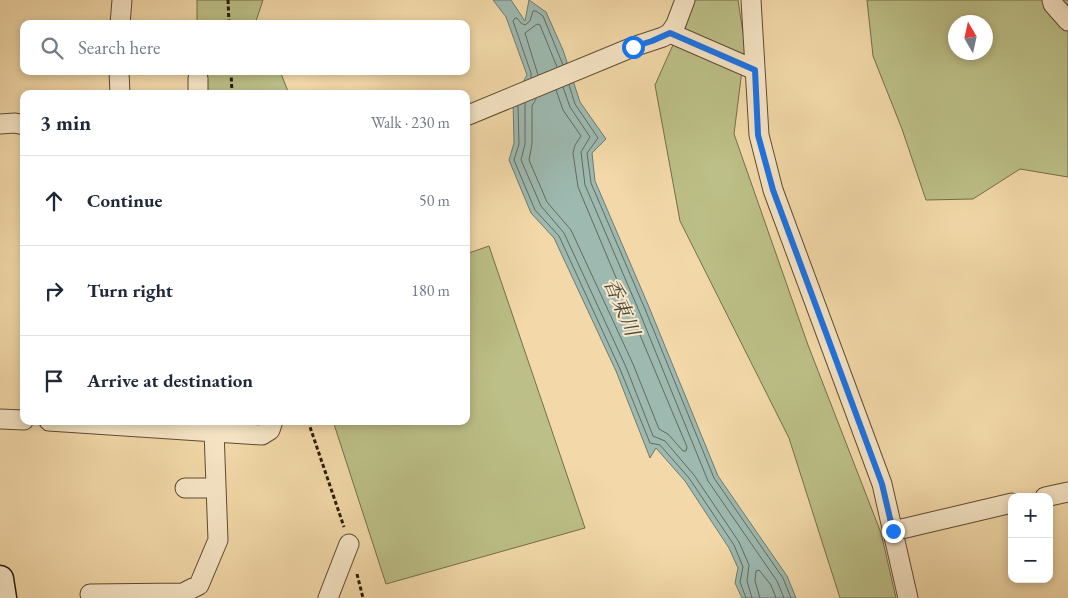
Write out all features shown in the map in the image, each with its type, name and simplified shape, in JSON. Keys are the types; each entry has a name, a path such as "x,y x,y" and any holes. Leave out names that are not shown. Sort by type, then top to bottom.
{"street":[{"path":"120,20 122,0"},
{"path":"470,114 670,33 676,24 684,0"},
{"path":"750,0 758,135 773,190 882,484 908,598"},
{"path":"1052,0 1053,4 1068,21"},
{"path":"670,33 755,70"},
{"path":"119,75 120,90"},
{"path":"0,124 20,124"},
{"path":"0,419 20,420"},
{"path":"115,425 262,435 270,430 272,425"},
{"path":"90,594 109,596 183,593 199,585 207,585 218,540 214,431"},
{"path":"185,488 216,488"},
{"path":"1053,495 1068,492"},
{"path":"893,531 1008,504"},
{"path":"328,598 349,544"},
{"path":"0,579 3,598"}],"path":[{"path":"228,0 229,20"},
{"path":"231,75 232,90"},
{"path":"309,425 349,544 364,598"}],"green space":[{"path":"197,0 263,0 256,20 197,20"},
{"path":"693,0 738,0 745,46 734,134 808,345 881,533 896,598 840,598 789,438 680,221 655,85"},
{"path":"867,0 1068,0 1068,177 1020,169 973,199 926,200 902,129 873,56"},
{"path":"199,75 282,75 287,90 200,90"},
{"path":"489,246 585,528 386,584 334,425 470,425 470,253"}],"water":[{"name":"香東川","path":"493,0 511,0 525,21 529,0 546,12 563,50 580,102 606,139 592,153 595,181 718,476 787,576 796,598 742,598 735,583 738,568 729,548 685,481 656,448 650,458 616,371 554,238 531,213 509,160 514,143 513,101 527,75 506,17"}],"route":[{"path":"633,47 670,33 755,70 758,135 773,190 882,484 893,531"}]}
